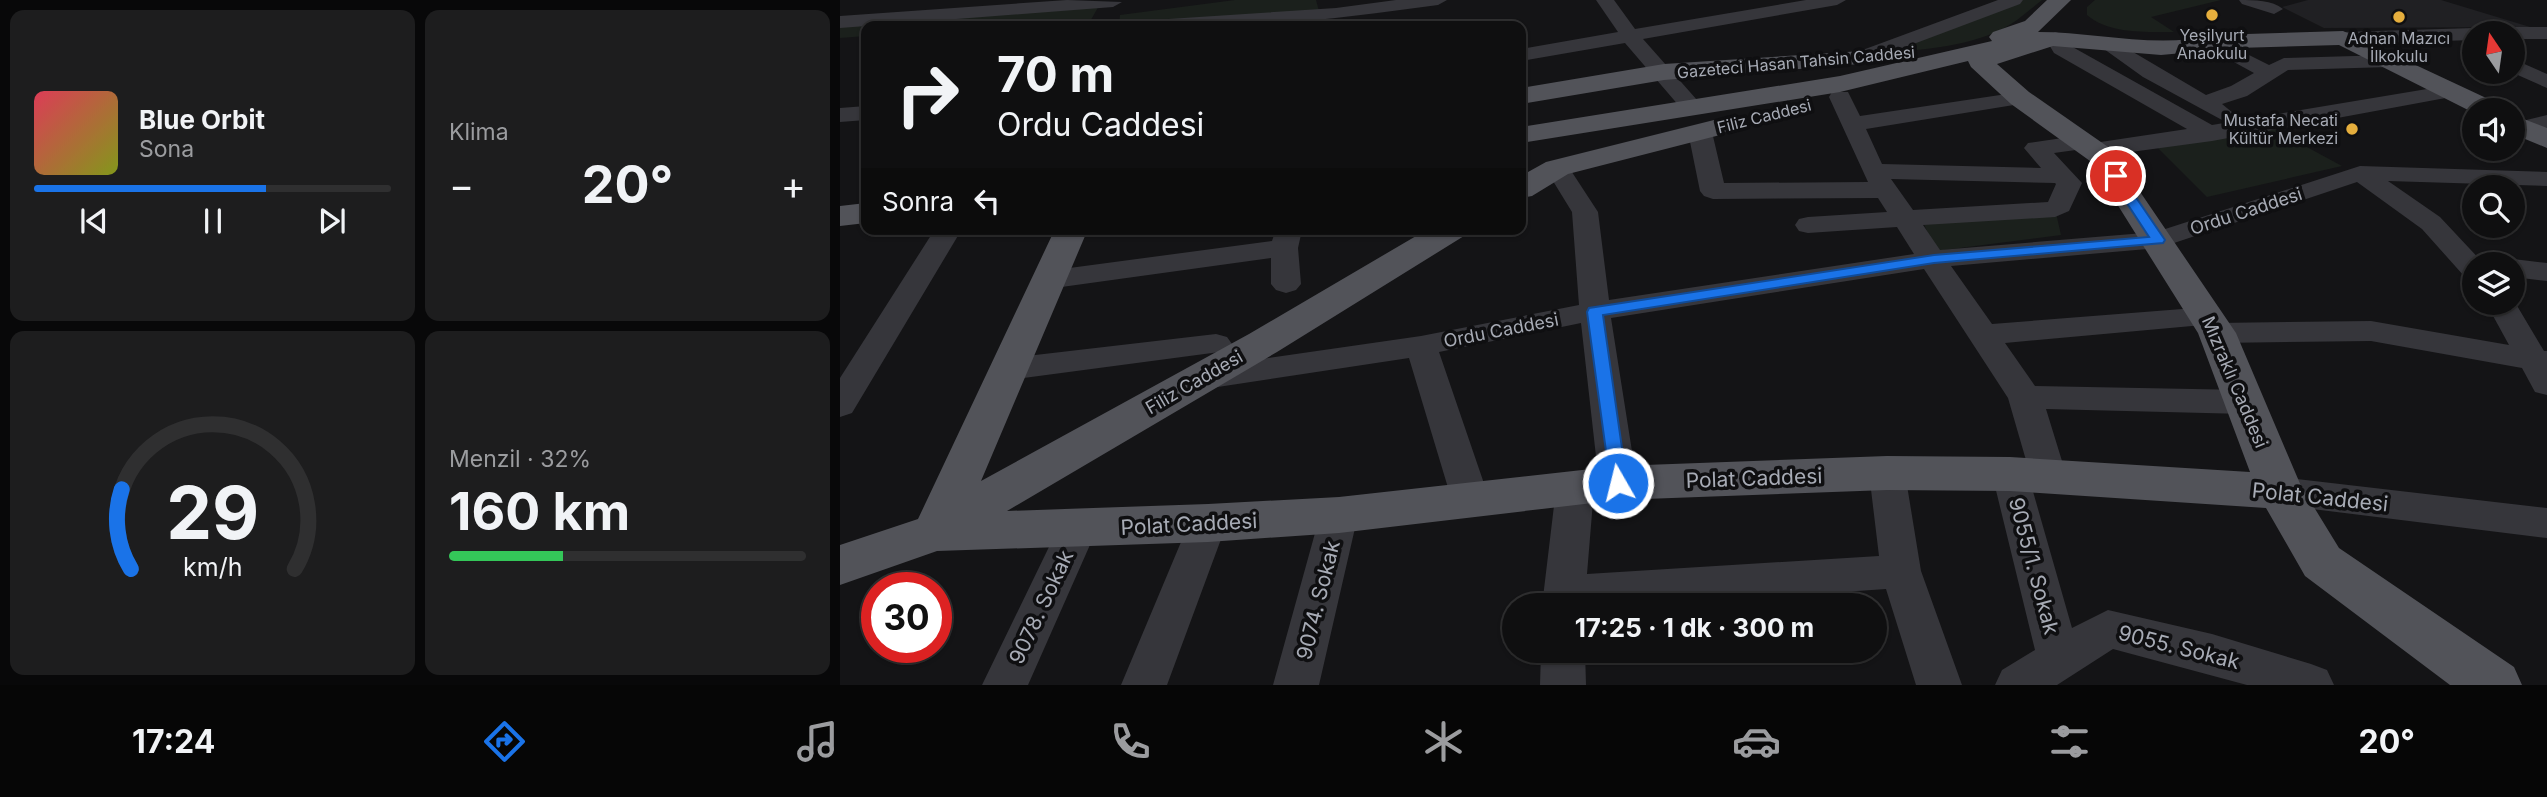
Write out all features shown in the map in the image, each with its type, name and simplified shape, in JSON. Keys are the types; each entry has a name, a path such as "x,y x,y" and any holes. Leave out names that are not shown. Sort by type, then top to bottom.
{"main road":[{"path":"1991,50 2056,23 2082,0"},
{"path":"2056,23 2107,43 2157,47 2343,38 2465,98"},
{"name":"Gazeteci Hasan Tahsin Caddesi","path":"1526,95 1664,72 1856,59 1940,49 1991,50"},
{"name":"Gazeteci Hasan Tahsin Caddesi","path":"1526,135 1697,120 1991,50"},
{"name":"Filiz Caddesi","path":"1526,185 1557,168 1697,120 1840,97 1991,50"},
{"name":"Mızraklı Caddesi","path":"1991,50 2020,98 2101,155 2213,324 2280,491 2322,562 2494,685"},
{"path":"840,216 861,214"},
{"path":"936,532 1069,235"},
{"name":"Filiz Caddesi","path":"1005,512 1198,379 1442,235"},
{"name":"Polat Caddesi","path":"840,565 1005,512 1077,529 1339,515 1597,486 1887,473 2029,474 2280,491"}],"street":[{"path":"914,16 935,0"},
{"path":"840,22 914,16 1127,11 1336,13 1438,0"},
{"path":"1605,0 1630,36 1664,72 1697,120 1713,191 1880,180 2062,176"},
{"path":"1731,0 1751,16"},
{"path":"1526,54 1837,0"},
{"path":"1856,59 2014,0"},
{"path":"2248,0 2274,9"},
{"path":"1127,11 1182,6"},
{"path":"2056,23 2061,49 2212,134"},
{"path":"2525,33 2547,33"},
{"path":"2454,35 2462,39"},
{"path":"2343,38 2462,35"},
{"path":"2107,43 2150,72 2248,126"},
{"path":"2228,43 2267,72"},
{"path":"2203,103 2239,91 2284,64 2389,61"},
{"path":"2525,71 2547,82"},
{"path":"1808,225 2055,209 2060,205 2069,183 2036,148 2089,146 2212,134 2451,91"},
{"name":"9055/1. Sokak","path":"1840,97 1880,180 1904,220 1934,259 2025,397 2029,474 2059,659"},
{"path":"1854,124 2020,98"},
{"path":"840,115 861,113"},
{"path":"1557,168 1585,212 1595,312 1597,486 1565,593"},
{"path":"2360,173 2431,223 2462,254"},
{"name":"Ordu Caddesi","path":"1198,379 1421,346 1595,312 1934,259 2158,240 2360,173 2547,179"},
{"path":"844,390 945,235"},
{"path":"1047,280 1287,239 1286,284"},
{"path":"2525,269 2547,272"},
{"path":"2509,315 2543,369"},
{"path":"1982,335 2213,324 2371,331 2543,369"},
{"path":"1009,369 1216,344"},
{"path":"1421,346 1471,501"},
{"path":"2025,397 2245,402"},
{"path":"1887,473 1901,570 1939,685"},
{"name":"Polat Caddesi","path":"2280,491 2547,523"},
{"name":"9074. Sokak","path":"1296,685 1339,515"},
{"path":"1144,685 1208,523"},
{"name":"9078. Sokak","path":"1005,685 1077,529"},
{"path":"1633,593 1901,570"},
{"name":"9055. Sokak","path":"2018,685 2108,629 2223,669 2311,685"},
{"path":"1563,663 1563,685"}],"shaded area":[{"path":"1235,0 1316,0 1319,11 1186,21 1119,21 1120,15"},
{"path":"2023,0 2042,0 2011,24 1980,38 1946,46 1876,54"},
{"path":"2095,0 2221,0 2151,17 2174,32 2140,32 2106,26 2087,15 2087,7"},
{"name":"Adnan Mazıcı İlkokulu","path":"2308,0 2441,0 2510,21 2462,21 2462,27 2324,28 2282,7"},
{"path":"1100,4 1090,21 867,21"},
{"path":"861,21 861,36 840,38 840,23"},
{"path":"2268,126 2342,166 2207,197 2156,146"},
{"path":"2056,213 2061,235 1936,251 1923,222"}],"place":[{"name":"Yeşilyurt Anaokulu","path":"2212,15"},
{"name":"Adnan Mazıcı İlkokulu","path":"2399,17"},
{"name":"Mustafa Necati Kültür Merkezi","path":"2352,129"}],"route":[{"path":"1618,483 1595,312 1934,259 2158,240 2116,176"}]}
